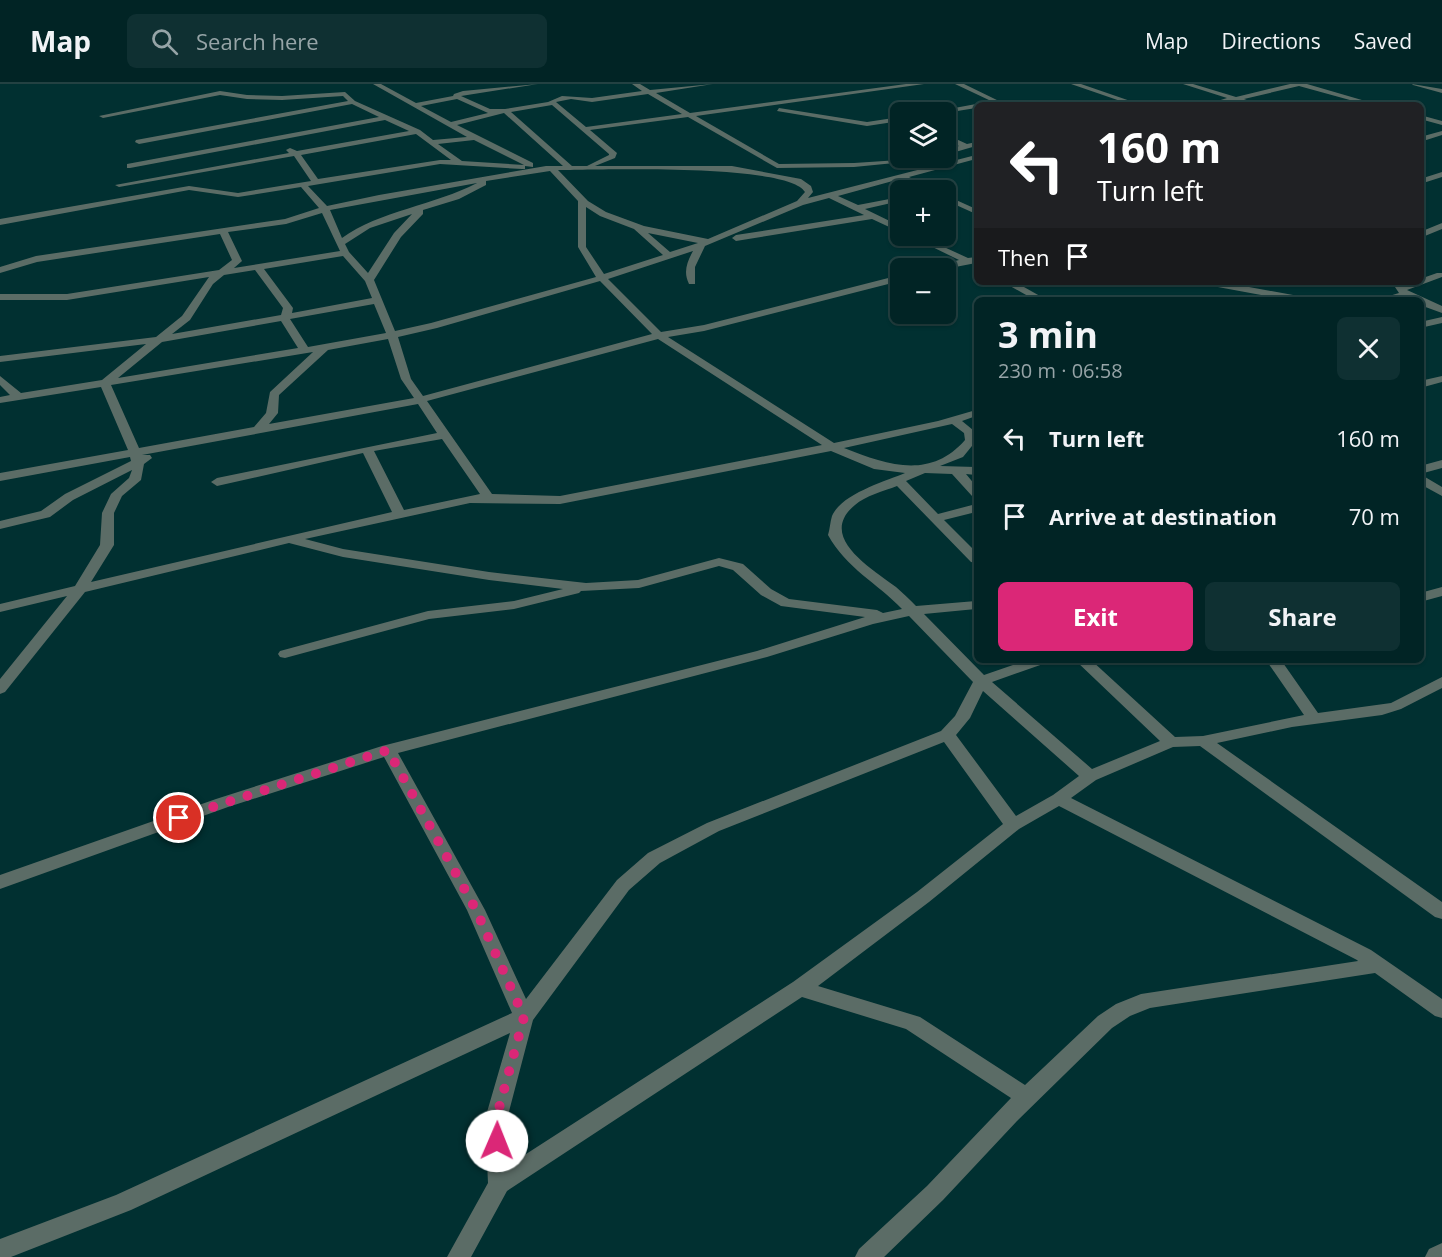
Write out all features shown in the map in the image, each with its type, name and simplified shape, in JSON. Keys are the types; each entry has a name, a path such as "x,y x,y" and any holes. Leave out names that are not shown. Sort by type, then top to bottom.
{"street":[{"path":"214,84 220,93"},
{"path":"376,84 475,138 536,167"},
{"path":"499,84 507,88"},
{"path":"458,97 456,95 464,93 535,84"},
{"path":"635,84 777,166"},
{"path":"553,103 551,101 556,99 574,96 591,100 710,84"},
{"path":"585,129 921,84"},
{"path":"958,84 998,102"},
{"path":"1074,84 1130,102"},
{"path":"1186,84 1246,102"},
{"path":"1222,102 1299,84 1365,102"},
{"path":"1415,84 1442,91"},
{"path":"104,116 220,93 261,96 337,96 345,94 353,102 417,132 460,163"},
{"path":"297,134 337,96"},
{"path":"415,105 458,97 489,111 505,111 570,168"},
{"path":"139,142 314,116 353,102"},
{"path":"452,124 505,111 553,103 613,153 612,156 580,169"},
{"path":"760,105 867,124 890,121"},
{"path":"956,109 974,106"},
{"path":"130,166 384,118"},
{"path":"1424,118 1442,123"},
{"path":"119,185 187,171 417,132"},
{"path":"1424,139 1442,133"},
{"path":"432,142 475,138"},
{"path":"272,139 296,154 316,182"},
{"path":"956,142 966,147"},
{"path":"956,150 974,145"},
{"path":"956,160 974,159"},
{"path":"0,400 305,351 433,326 602,278 669,256 706,243 800,203 974,159"},
{"path":"0,222 197,188 230,195 427,163 580,169 723,168 890,163"},
{"path":"340,243 367,226 456,198 518,166"},
{"path":"0,270 53,256 302,218 325,209 552,168"},
{"path":"552,168 564,186 605,216 620,223 706,243 872,216"},
{"path":"723,168 798,181 808,188 809,192 800,203"},
{"path":"187,171 197,188"},
{"path":"1424,181 1442,174"},
{"path":"902,177 909,180"},
{"path":"302,184 325,209 345,253 369,280 392,335 406,379 488,496"},
{"path":"830,195 890,224"},
{"path":"582,199 582,247 602,278 659,335 832,447 878,466 921,470 974,471"},
{"path":"857,208 890,201"},
{"path":"956,202 974,211"},
{"path":"369,280 385,251 403,226 424,209"},
{"path":"1424,233 1442,226"},
{"path":"637,227 669,256"},
{"path":"105,383 186,318 209,282 237,261 223,230"},
{"path":"692,282 690,270 692,258 706,243"},
{"path":"938,246 974,261"},
{"path":"0,297 67,297 345,253"},
{"path":"956,264 974,261"},
{"path":"258,267 268,279 268,284 276,295 288,308 285,319"},
{"path":"1424,269 1441,275"},
{"path":"1424,281 1441,275"},
{"path":"0,477 136,457 167,446 420,400 659,335 704,328 890,281"},
{"path":"1014,285 1036,297"},
{"path":"1223,285 1288,297"},
{"path":"1386,297 1401,289 1414,297"},
{"path":"0,359 158,340 285,319 378,300"},
{"path":"1424,302 1442,310"},
{"path":"285,319 305,351"},
{"path":"1424,325 1442,320"},
{"path":"258,430 272,413 274,394 325,347"},
{"path":"0,379 19,397"},
{"path":"1424,384 1442,379"},
{"path":"0,689 81,588 107,545 108,513 117,494 135,480 139,467 136,457 105,383"},
{"path":"0,608 289,539 488,496 538,501 560,500 832,447 974,414"},
{"path":"954,420 969,432 971,440 960,454 897,479 851,501 839,515 835,536 843,550 856,564 894,592 981,681 1090,777"},
{"path":"217,482 444,435"},
{"path":"367,450 400,515"},
{"path":"0,525 45,514 136,457"},
{"path":"1424,469 1442,464"},
{"path":"955,470 974,491"},
{"path":"897,479 974,557"},
{"path":"1424,481 1442,492"},
{"path":"1424,493 1442,497"},
{"path":"936,518 974,508"},
{"path":"289,539 363,556 536,583 586,587 639,584 719,562 738,567 766,592 786,603 888,616"},
{"path":"285,654 428,615 514,605 586,587"},
{"path":"1424,597 1442,591"},
{"path":"0,882 222,803 388,750 762,654 888,616 912,611 974,605"},
{"path":"499,1184 496,1119 524,1017 623,885 654,858 713,827 947,735 962,718 981,681 1032,663"},
{"path":"1085,663 1171,742"},
{"path":"1275,663 1314,719"},
{"path":"459,1257 499,1184 800,988 923,897 1013,825 1059,799 1090,777 1171,742 1203,741 1314,719 1396,706 1442,682"},
{"path":"947,735 1013,825"},
{"path":"1203,741 1442,912"},
{"path":"388,750 476,910 524,1017"},
{"path":"1059,799 1364,955 1442,1010"},
{"path":"867,1257 935,1193 1026,1097 1105,1023 1123,1010 1140,1004 1249,984 1378,964"},
{"path":"800,988 913,1023 1026,1097"},
{"path":"0,1250 123,1203 524,1017"},
{"path":"1437,1257 1442,1254"}],"route":[{"path":"179,818 388,750 476,910 524,1017 506,1074 496,1119 497,1141"}]}
